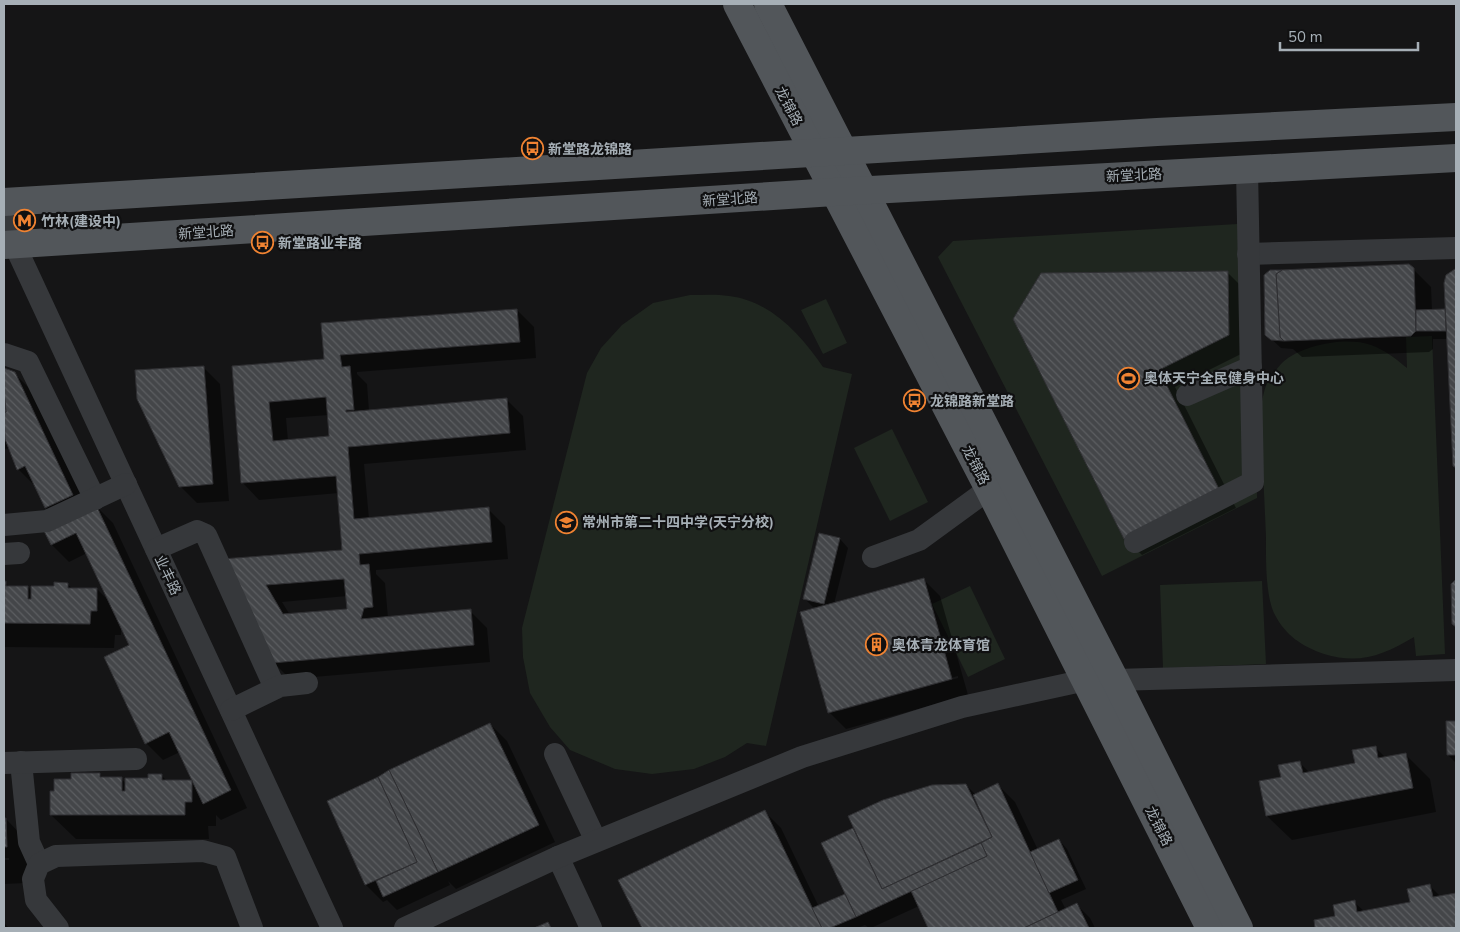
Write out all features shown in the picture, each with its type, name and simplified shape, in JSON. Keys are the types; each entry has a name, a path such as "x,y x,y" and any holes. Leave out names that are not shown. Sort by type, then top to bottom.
{"main road":[{"name":"龙锦路","path":"737,4 989,489 1210,928"},
{"name":"龙锦路","path":"768,4 1115,680 1239,928"},
{"path":"4,202 1147,133 1456,117"},
{"name":"新堂北路","path":"7,237 1456,158"}],"street":[{"path":"1135,542 1253,482 1247,169"},
{"name":"业丰路","path":"7,237 126,484 332,928"},
{"path":"1248,254 1456,248"},
{"path":"4,354 28,362 95,499"},
{"path":"1187,395 1251,367"},
{"path":"4,525 47,521 126,484"},
{"path":"873,557 919,540 989,489"},
{"path":"156,549 197,531 206,536 275,688"},
{"path":"405,928 558,857 802,757 962,707 1086,680 1456,670"},
{"path":"231,710 280,686 308,683"},
{"path":"556,754 596,841"},
{"path":"39,864 28,842 12,762 136,759"},
{"path":"58,928 36,900 33,879 39,864 56,856 203,851 225,857 252,928"},
{"path":"558,857 591,928"}],"shaded area":[{"name":"奥体天宁全民健身中心","path":"1254,223 1257,498 1102,576 938,257 953,241"},
{"path":"690,295 729,296 744,299 758,305 784,321 805,343 823,367 852,374 766,746 747,743 725,757 694,769 652,774 615,769 570,750 550,727 530,693 523,657 522,628 587,373 601,348 622,325 653,303"},
{"path":"826,299 847,343 823,354 801,310"},
{"path":"1432,336 1445,654 1416,656 1414,637 1392,649 1371,656 1349,659 1324,654 1302,644 1284,629 1275,615 1269,598 1266,566 1261,406 1267,383 1283,362 1291,356 1313,347 1338,342 1361,342 1371,345 1381,349 1407,368 1406,337"},
{"path":"892,429 928,502 890,521 854,448"},
{"path":"1262,581 1266,664 1163,668 1160,585"},
{"path":"970,586 1005,659 968,677 932,604"}],"building":[{"path":"1409,264 1414,268 1416,331 1411,336 1284,341 1280,337 1276,274 1282,270"},
{"path":"1455,269 1456,468 1453,466 1444,283 1446,275"},
{"path":"1270,270 1282,270 1276,274 1280,337 1284,341 1271,340 1265,335 1264,275"},
{"path":"1228,271 1229,335 1159,370 1220,491 1124,539 1013,319 1041,273"},
{"path":"517,309 520,342 340,355 342,367 350,366 354,410 346,410 346,412 507,398 510,433 348,447 354,519 489,507 492,542 359,554 360,565 369,564 373,607 364,608 361,619 471,609 474,645 272,663 222,559 342,550 336,476 241,483 232,366 324,359 321,323","holes":["326,397 329,436 273,441 269,402","344,579 347,609 283,614 266,585"]},
{"path":"1445,309 1446,331 1416,331 1416,310"},
{"path":"204,366 213,484 179,487 137,399 135,370"},
{"path":"4,368 15,372 73,495 45,508 25,466 17,470 5,439"},
{"path":"4,393 6,412 4,412"},
{"path":"96,505 231,790 203,804 169,732 145,744 104,657 129,645 76,533 51,545 43,529"},
{"path":"819,533 840,538 824,604 803,599"},
{"name":"奥体青龙体育馆","path":"924,578 952,679 828,713 800,612"},
{"path":"1456,579 1456,627 1452,624 1451,584"},
{"path":"4,581 6,581 6,586 28,586 28,599 31,599 31,586 54,586 54,582 68,583 68,588 97,588 97,611 91,611 90,624 4,623"},
{"path":"1446,721 1456,721 1456,755 1447,755"},
{"path":"490,723 539,825 438,872 389,770"},
{"path":"1376,746 1378,758 1406,753 1413,788 1266,816 1259,781 1281,777 1278,765 1300,761 1303,773 1355,763 1352,750"},
{"path":"389,770 438,872 383,897 376,881 417,862 378,777"},
{"path":"71,773 100,773 100,777 122,777 122,791 125,791 125,778 148,778 148,774 162,774 162,780 192,780 192,802 185,802 185,815 50,815 50,791 54,791 54,779 71,779"},
{"path":"378,777 417,862 365,885 327,801"},
{"path":"998,783 1058,912 1024,928 928,928 911,891 987,856 981,843 992,837 973,795"},
{"path":"966,784 992,837 882,889 848,816 883,800 932,785"},
{"path":"765,810 822,928 642,928 618,880"},
{"path":"4,818 6,818 7,847 4,847"},
{"path":"853,828 882,889 981,843 987,856 856,917 821,843"},
{"path":"1059,839 1078,880 1049,893 1030,852"},
{"path":"1430,884 1433,897 1456,893 1456,928 1315,928 1314,920 1335,916 1333,905 1355,900 1357,912 1410,902 1407,889"},
{"path":"845,894 856,917 830,928 822,928 812,908"},
{"path":"1077,903 1089,928 1024,928"},
{"path":"548,922 551,928 534,928"}],"place":[{"name":"新堂路龙锦路","path":"532,149"},
{"name":"竹林(建设中)","path":"25,221"},
{"name":"新堂路业丰路","path":"262,243"},
{"name":"奥体天宁全民健身中心","path":"1128,378"},
{"name":"龙锦路新堂路","path":"914,401"},
{"name":"常州市第二十四中学(天宁分校)","path":"566,522"},
{"name":"奥体青龙体育馆","path":"876,645"}]}
